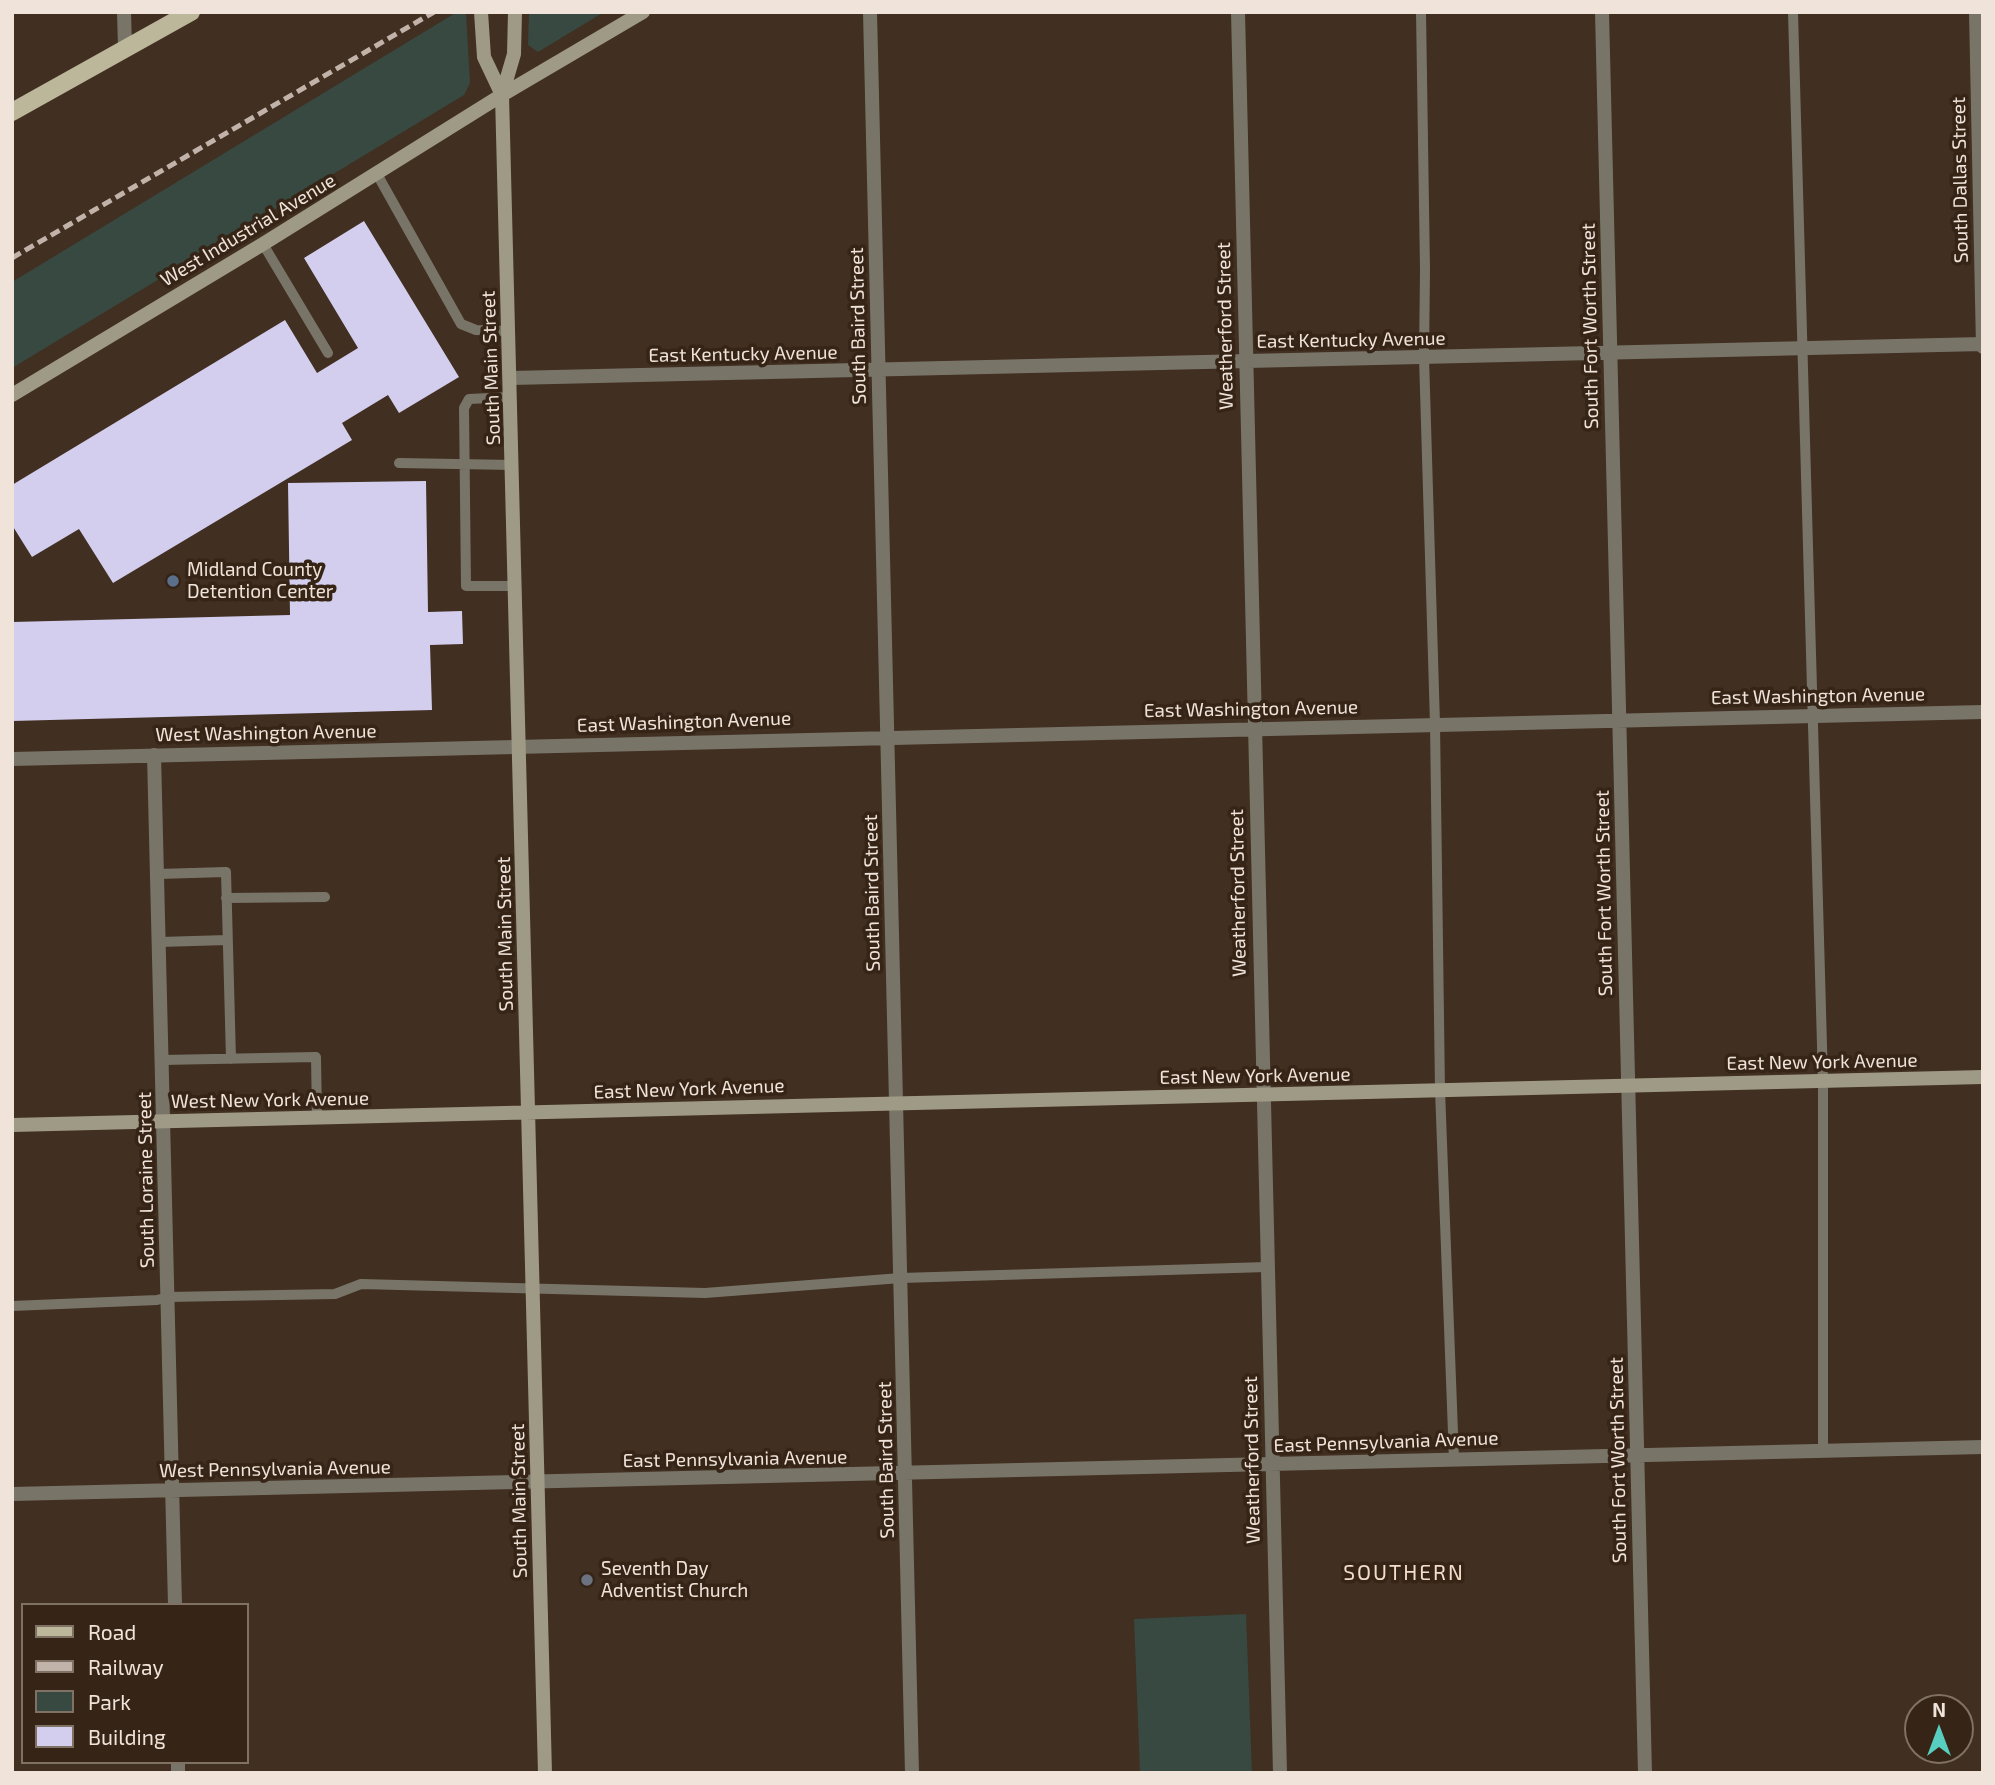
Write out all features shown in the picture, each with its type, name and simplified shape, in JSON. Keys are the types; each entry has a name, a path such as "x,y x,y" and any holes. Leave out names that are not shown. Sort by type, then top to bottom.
{"main road":[{"path":"12,112 191,12"}],"street":[{"path":"124,12 125,48"},
{"name":"South Main Street","path":"481,12 484,57 502,95"},
{"name":"South Main Street","path":"514,12 514,54 502,95 512,397 545,1773"},
{"name":"West Industrial Avenue","path":"12,396 502,95 643,12"},
{"name":"South Baird Street","path":"870,12 912,1773"},
{"name":"Weatherford Street","path":"1238,12 1280,1773"},
{"name":"South Fort Worth Street","path":"1602,12 1645,1773"},
{"name":"South Dallas Street","path":"1976,12 1983,345"},
{"name":"East Kentucky Avenue","path":"511,378 1983,345"},
{"name":"East Washington Avenue","path":"520,746 1983,712"},
{"name":"West Washington Avenue","path":"12,759 520,746"},
{"name":"South Loraine Street","path":"154,755 175,1603"},
{"name":"East New York Avenue","path":"529,1113 1983,1077"},
{"name":"West New York Avenue","path":"12,1125 529,1113"},
{"name":"East Pennsylvania Avenue","path":"538,1483 1983,1447"},
{"name":"West Pennsylvania Avenue","path":"12,1494 538,1483"}],"lane":[{"path":"1421,12 1426,270 1424,358 1435,724 1440,1090 1454,1460"},
{"path":"1793,12 1823,1081 1823,1450"},
{"path":"377,174 461,324 475,330 509,331"},
{"path":"263,244 328,352"},
{"path":"512,397 469,399 464,408 466,586 516,586"},
{"path":"398,463 513,465"},
{"path":"158,874 226,872 231,1059"},
{"path":"226,898 325,897"},
{"path":"160,942 227,940"},
{"path":"162,1060 316,1057 317,1118"},
{"path":"12,1306 157,1300 168,1297 335,1294 361,1284 705,1293 901,1278 1267,1267"}],"green space":[{"path":"457,12 466,12 470,83 464,95 12,368 12,282"},
{"path":"529,12 604,12 538,52 528,45"},
{"path":"1246,1614 1252,1773 1140,1773 1134,1619"}],"building":[{"path":"364,221 459,377 399,413 388,395 342,423 352,440 113,583 79,529 32,557 12,525 12,485 285,320 317,373 358,348 304,258"},
{"path":"426,481 428,612 462,611 463,644 430,645 432,710 12,721 12,622 290,615 288,483"}],"railway":[{"path":"12,258 434,12"}],"place":[{"name":"Midland County Detention Center","path":"173,581"},
{"name":"Seventh Day Adventist Church","path":"587,1580"}],"district":[{"name":"SOUTHERN","path":"1404,1573"}]}
